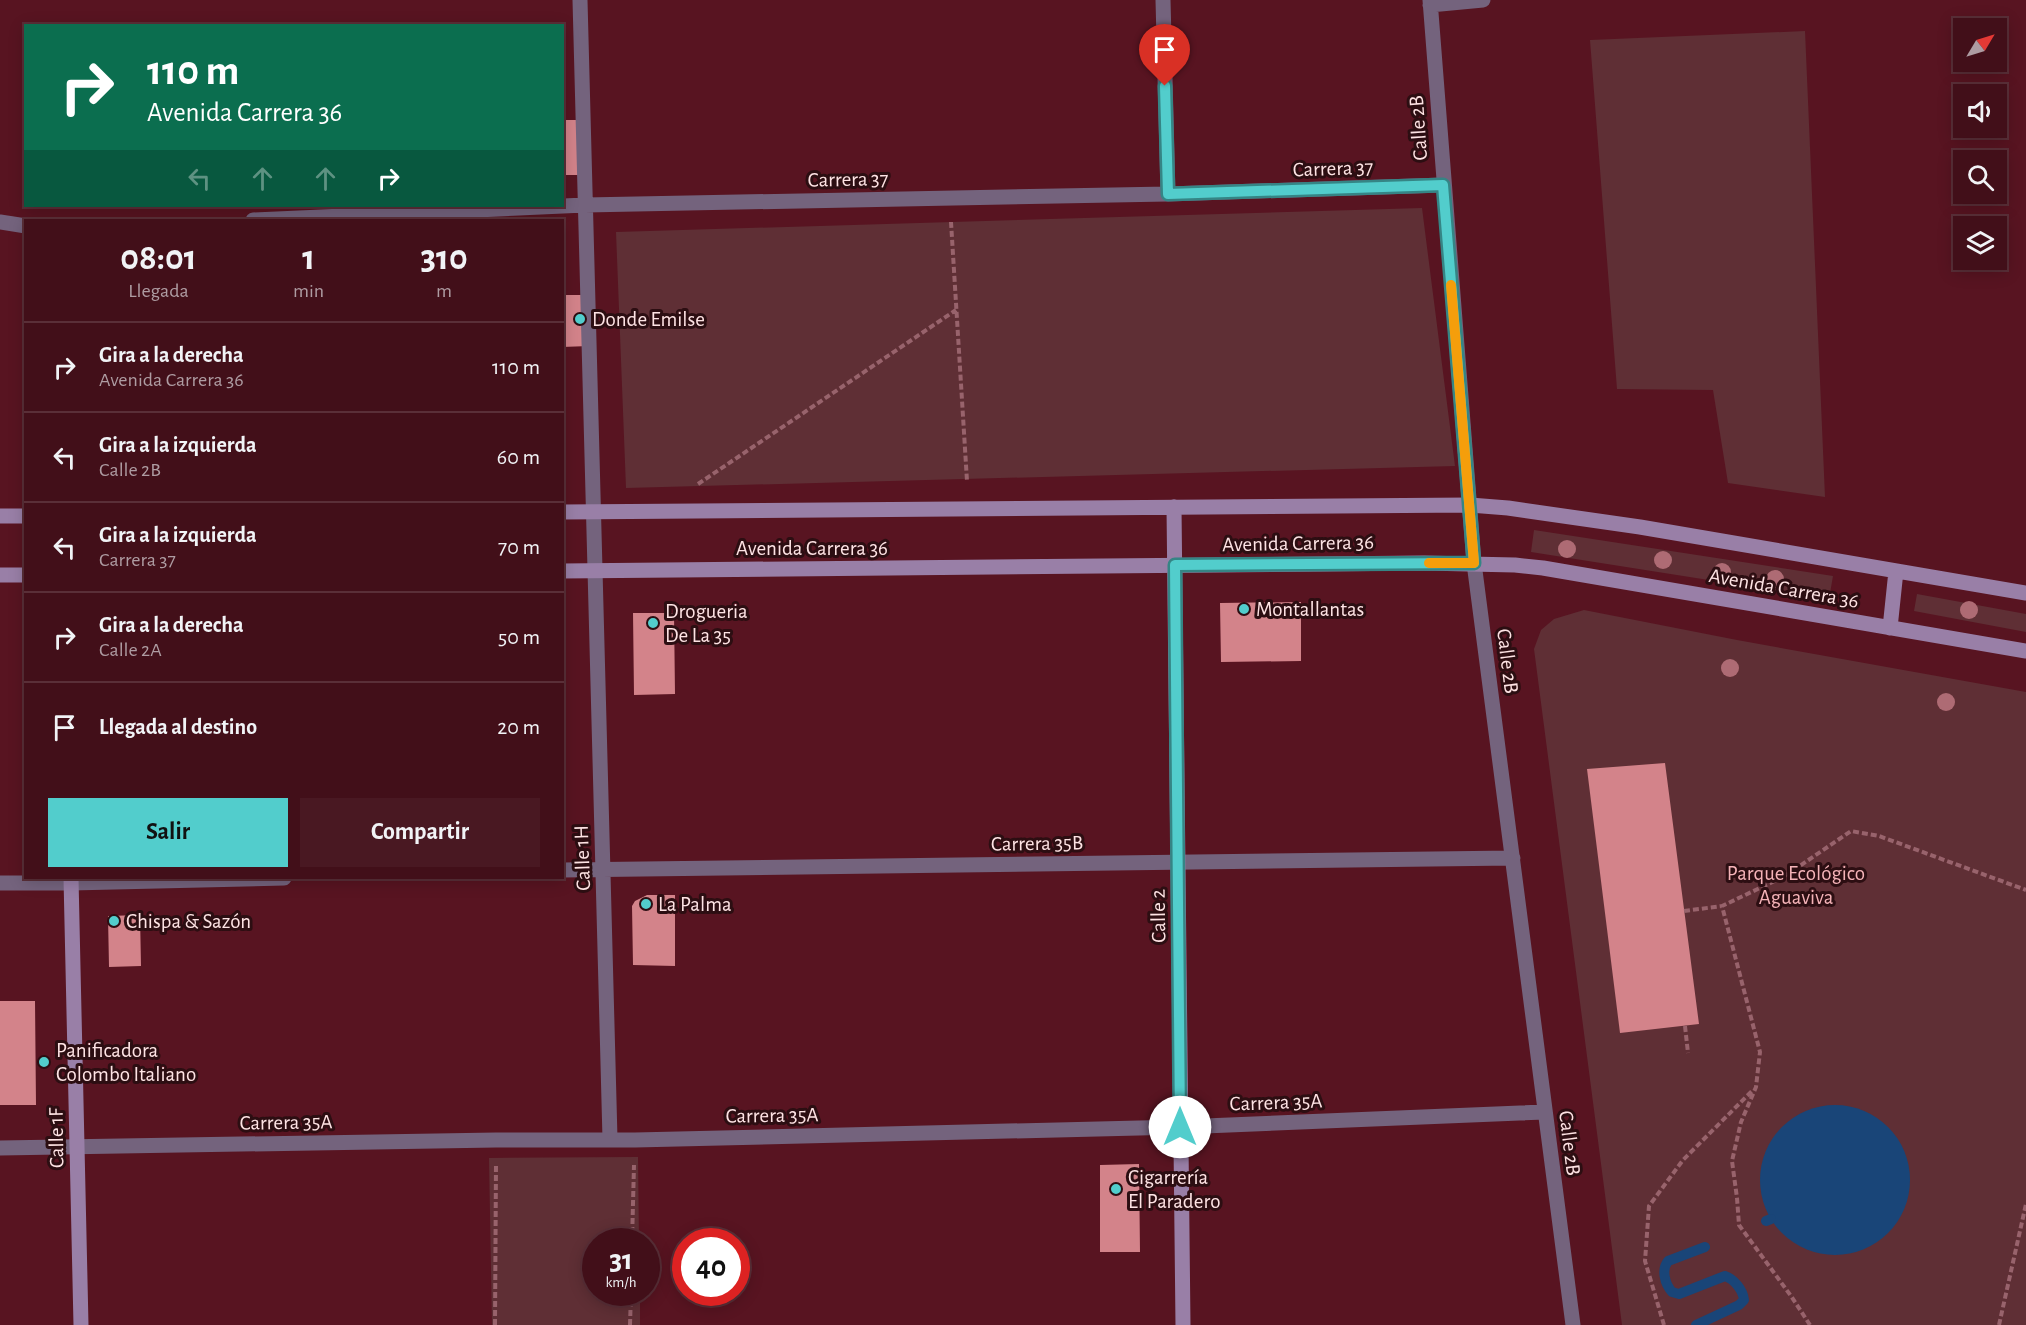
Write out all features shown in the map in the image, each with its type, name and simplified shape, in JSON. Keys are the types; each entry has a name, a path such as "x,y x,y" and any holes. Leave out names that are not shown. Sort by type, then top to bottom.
{"main road":[{"name":"Avenida Carrera 36","path":"564,512 1470,505 1640,526 2026,593"},
{"name":"Calle 2","path":"1174,507 1183,1325"},
{"path":"0,516 24,516"},
{"name":"Avenida Carrera 36","path":"564,571 1474,563 1543,568 2026,651"},
{"path":"1890,628 1896,571"},
{"path":"0,575 24,575"},
{"name":"Calle 1F","path":"71,880 81,1325"}],"street":[{"name":"Calle 1H","path":"579,0 610,1139"},
{"path":"1163,0 1168,194"},
{"path":"1430,3 1483,0"},
{"name":"Calle 2B","path":"1430,3 1474,563 1573,1325"},
{"name":"Carrera 37","path":"564,206 1168,194 1443,185"},
{"name":"Carrera 37","path":"275,219 541,207"},
{"path":"0,222 24,226"},
{"name":"Carrera 35B","path":"564,870 1513,858"},
{"path":"0,883 178,879"},
{"name":"Carrera 35A","path":"0,1148 635,1140 1180,1127 1545,1112"}],"path":[{"path":"950,198 967,481"},
{"path":"698,484 956,310"},
{"path":"1684,911 1722,906 1785,876 1851,831 1880,836 2026,890"},
{"path":"1722,906 1760,1052 1756,1087 1741,1122 1732,1161 1739,1225 1810,1325"},
{"path":"1685,1026 1688,1053"},
{"path":"1664,1325 1645,1261 1649,1206 1683,1160 1756,1087"},
{"path":"495,1325 496,1140"},
{"path":"632,1228 635,1140"},
{"path":"1999,1325 2026,1204"},
{"path":"630,1325 631,1306"}],"green space":[{"path":"1805,31 1825,497 1728,483 1713,390 1617,389 1590,40"},
{"path":"1422,208 1455,466 626,488 616,232"},
{"path":"1534,530 1833,576 1829,599 1531,552"},
{"path":"1917,594 2026,614 2026,632 1914,611"},
{"name":"Parque Ecológico Aguaviva","path":"1584,610 2026,692 2026,1325 1622,1325 1534,649 1541,630 1554,619"},
{"path":"638,1157 639,1228 582,1228 582,1306 640,1306 640,1325 492,1325 489,1158"}],"water":[{"path":"1835,1105 1850,1106 1864,1111 1888,1127 1904,1151 1909,1165 1909,1195 1904,1209 1888,1233 1864,1249 1850,1254 1835,1255 1820,1254 1806,1249 1782,1233 1766,1209 1761,1195 1760,1180 1761,1165 1766,1151 1782,1127 1806,1111 1820,1106"}],"building":[{"path":"564,120 578,120 579,175 564,175"},
{"path":"564,295 586,295 589,346 564,347"},
{"path":"1301,602 1301,661 1221,662 1220,603"},
{"path":"633,613 674,613 675,694 634,695"},
{"path":"1665,763 1699,1024 1620,1033 1587,769"},
{"path":"647,895 675,895 675,966 633,965 632,906 635,901"},
{"path":"140,915 141,966 109,967 108,916"},
{"path":"0,1001 35,1001 36,1105 0,1105"},
{"path":"1139,1164 1140,1252 1100,1252 1100,1165"}],"waterway":[{"path":"1766,1221 1771,1219"},
{"path":"1696,1325 1739,1305 1744,1300 1738,1285 1725,1276 1679,1294 1672,1292 1664,1273 1668,1261 1705,1247"}],"slow traffic":[{"path":"1429,563 1474,563 1451,285"}],"place":[{"name":"Donde Emilse","path":"580,319"},
{"name":"Montallantas","path":"1244,609"},
{"name":"Drogueria De La 35","path":"653,623"},
{"name":"La Palma","path":"646,904"},
{"name":"Chispa & Sazón","path":"114,921"},
{"name":"Panificadora Colombo Italiano","path":"44,1062"},
{"name":"Cigarrería El Paradero","path":"1116,1189"}],"route":[{"path":"1165,86 1168,194 1443,185 1474,563 1175,565 1180,1127"}]}
